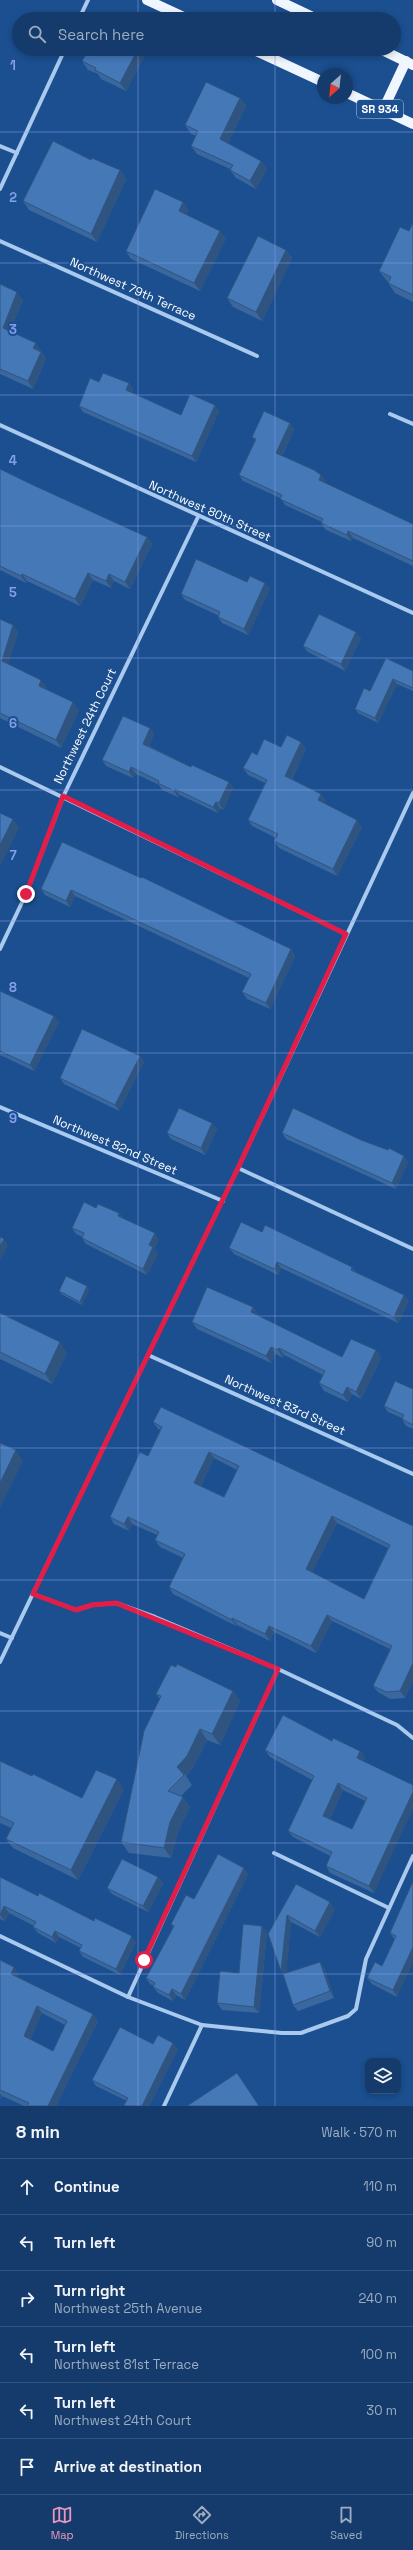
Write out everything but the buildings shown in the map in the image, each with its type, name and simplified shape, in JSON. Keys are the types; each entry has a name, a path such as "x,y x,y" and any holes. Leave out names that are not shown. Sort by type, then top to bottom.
{"main road":[{"path":"147,0 173,12"},
{"path":"277,0 302,12"},
{"path":"267,56 317,79"},
{"path":"382,110 409,63 394,56"},
{"name":"SR 934","path":"353,96 413,124"}],"street":[{"path":"82,12 88,0"},
{"path":"0,188 62,56"},
{"path":"0,146 17,153"},
{"name":"Northwest 79th Terrace","path":"0,241 257,356"},
{"path":"390,414 413,424"},
{"name":"Northwest 80th Street","path":"0,425 198,517 413,613"},
{"name":"Northwest 24th Court","path":"0,949 26,894 63,796 198,517"},
{"path":"0,767 63,796 346,934"},
{"path":"0,1662 238,1168 413,793"},
{"name":"Northwest 82nd Street","path":"0,1107 222,1201"},
{"path":"238,1168 413,1249"},
{"name":"Northwest 83rd Street","path":"148,1355 413,1474"},
{"path":"33,1594 76,1610 92,1605 116,1603 278,1669 396,1725 413,1738"},
{"path":"0,1633 12,1638"},
{"path":"128,1996 278,1669"},
{"path":"274,1854 389,1908"},
{"path":"0,1936 128,1996 202,2025 282,2033 301,2033 348,2016 360,2002 366,1959 413,1856"},
{"path":"164,2106 202,2025"}],"route":[{"path":"26,894 63,796 346,934 238,1168 33,1594 76,1610 92,1605 116,1603 155,1617 278,1669 144,1960"}]}
